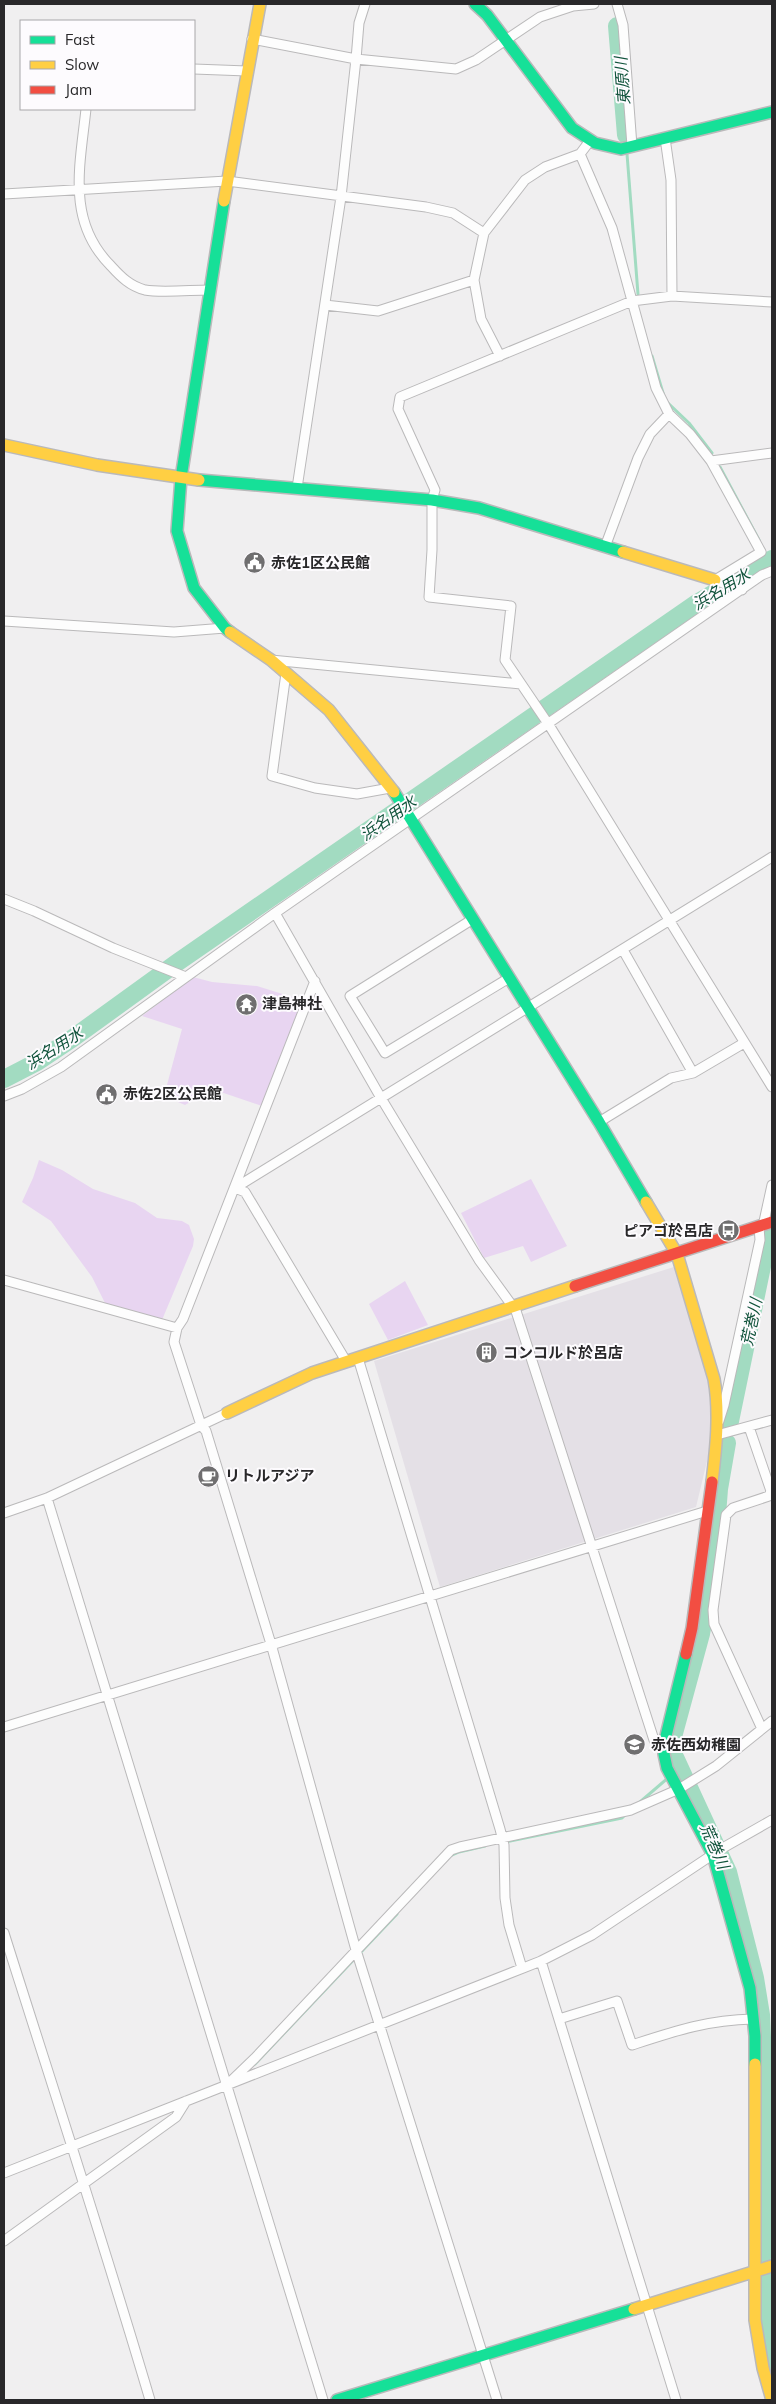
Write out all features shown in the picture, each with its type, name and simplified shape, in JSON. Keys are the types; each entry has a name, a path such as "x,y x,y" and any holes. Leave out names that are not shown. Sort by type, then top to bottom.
{"street":[{"path":"260,4 227,181 181,478 176,518 183,556 194,588 225,628 271,660 329,710 387,782 599,1122 677,1254 714,1379 717,1395 718,1429"},
{"path":"297,488 341,196 359,24 365,4"},
{"path":"474,4 488,10 505,39 572,128 589,142 604,147 621,149 772,112"},
{"path":"252,39 356,59 456,69 476,60 540,17 573,6 594,4"},
{"path":"617,4 623,25 632,146"},
{"path":"195,69 247,71"},
{"path":"86,110 77,190 88,238 100,255 126,282 146,290 209,290"},
{"path":"665,138 671,180 672,296"},
{"path":"500,356 481,319 474,280 484,233 524,180 546,167 580,154 589,142"},
{"path":"580,154 612,228 656,388 668,414 690,434 711,461 761,552 715,580"},
{"path":"4,194 227,181 453,213 484,233"},
{"path":"325,305 378,311 474,280"},
{"path":"772,302 672,296 632,301 400,397 398,408 436,490 432,500 432,550 429,597 511,606 505,660 547,722 772,1087"},
{"path":"605,547 638,458 650,434 668,414"},
{"path":"4,445 97,465 181,478 432,500 479,508 715,580 742,590"},
{"path":"711,461 772,453"},
{"path":"4,1096 22,1089 61,1067 182,975 275,913 547,722 742,590 771,574"},
{"path":"4,621 174,632 225,628"},
{"path":"271,660 521,684"},
{"path":"286,673 272,776 315,788 357,794 390,788"},
{"path":"235,1188 527,1006 623,950 772,857"},
{"path":"4,899 113,948 182,975"},
{"path":"275,913 381,1098 479,1260 516,1311 654,1740 665,1747"},
{"path":"473,919 350,996 385,1052 509,978"},
{"path":"623,950 693,1074"},
{"path":"315,981 183,1319 177,1328 174,1342 201,1425 206,1431 270,1644 356,1950 497,2400"},
{"path":"599,1122 671,1078 693,1074 744,1043"},
{"path":"772,1185 765,1225 760,1240 718,1429 707,1511 707,1529 692,1628 665,1747 667,1768 716,1852 750,1988 755,2080 754,2272 757,2336 772,2400"},
{"path":"235,1188 245,1192 346,1361"},
{"path":"4,1513 47,1498 312,1373 765,1225"},
{"path":"4,1280 177,1328"},
{"path":"358,1358 504,1845 505,1898 509,1925 522,1968"},
{"path":"718,1429 749,1427 772,1420"},
{"path":"749,1427 771,1491 769,1496 733,1508 726,1515 713,1610 717,1632 762,1729"},
{"path":"47,1498 323,2400"},
{"path":"4,1727 707,1511"},
{"path":"226,2086 451,1850 631,1810 680,1789 716,1766 772,1721"},
{"path":"4,2172 541,1961 592,1935 716,1852 772,1820"},
{"path":"4,1933 70,2146 114,2279 150,2400"},
{"path":"541,1961 676,2400"},
{"path":"559,2019 617,2001 632,2045 691,2026 722,2020 753,2019"},
{"path":"4,2241 176,2117 186,2101"},
{"path":"337,2400 772,2266"}],"shaded area":[{"path":"193,977 212,982 257,986 305,1001 265,1107 212,1089 185,1105 164,1096 182,1029 142,1016"},
{"path":"39,1160 62,1170 93,1189 135,1203 157,1218 182,1221 189,1225 194,1239 193,1246 162,1320 107,1307 92,1277 51,1221 22,1202"},
{"path":"531,1179 567,1246 531,1262 523,1246 484,1258 461,1213"},
{"path":"677,1266 712,1391 715,1428 696,1507 440,1587 374,1361"},
{"path":"405,1281 428,1325 388,1340 369,1304"}],"waterway":[{"name":"東原川","path":"617,26 626,135"},
{"path":"627,154 638,294"},
{"path":"652,356 663,393"},
{"path":"668,403 689,423 712,453"},
{"path":"720,467 759,540"},
{"path":"764,550 769,561"},
{"name":"浜名用水","path":"4,1079 37,1062 73,1038 178,962 697,603 772,559"},
{"name":"荒巻川","path":"729,1426 772,1218"},
{"name":"荒巻川","path":"727,1443 719,1489 713,1567 701,1634 673,1737 673,1753 728,1872 755,1978 761,2015 763,2060 762,2258"},
{"name":"荒巻川","path":"673,1773 679,1767"},
{"path":"640,1802 669,1777"},
{"path":"505,1842 622,1818 625,1815"},
{"path":"450,1856 485,1846"},
{"path":"255,2064 397,1914"},
{"name":"荒巻川","path":"763,2278 772,2368"}],"traffic: fast":[{"path":"475,4 487,15 572,128 595,143 621,149 772,112"},
{"path":"224,201 181,478 177,531 194,588 230,632"},
{"path":"199,480 432,500 479,508 623,552"},
{"path":"394,792 599,1122 646,1202"},
{"path":"686,1654 665,1740 664,1754 667,1768 713,1855 750,1988 755,2036 755,2064"},
{"path":"337,2400 634,2309"}],"traffic: slow":[{"path":"224,201 260,4"},
{"path":"4,445 97,465 199,480"},
{"path":"623,552 715,580"},
{"path":"230,632 271,660 329,710 394,792"},
{"path":"646,1202 677,1254 714,1379 717,1418 712,1482"},
{"path":"227,1413 312,1373 575,1286"},
{"path":"755,2064 755,2320 763,2368 772,2400"},
{"path":"634,2309 772,2266"}],"traffic: jam":[{"path":"575,1286 772,1222"},
{"path":"686,1654 692,1628 712,1482"}],"place":[{"name":"赤佐1区公民館","path":"255,563"},
{"name":"津島神社","path":"246,1004"},
{"name":"赤佐2区公民館","path":"107,1094"},
{"name":"ピアゴ於呂店","path":"729,1231"},
{"name":"コンコルド於呂店","path":"487,1353"},
{"name":"リトルアジア","path":"209,1476"},
{"name":"赤佐西幼稚園","path":"635,1745"}]}
